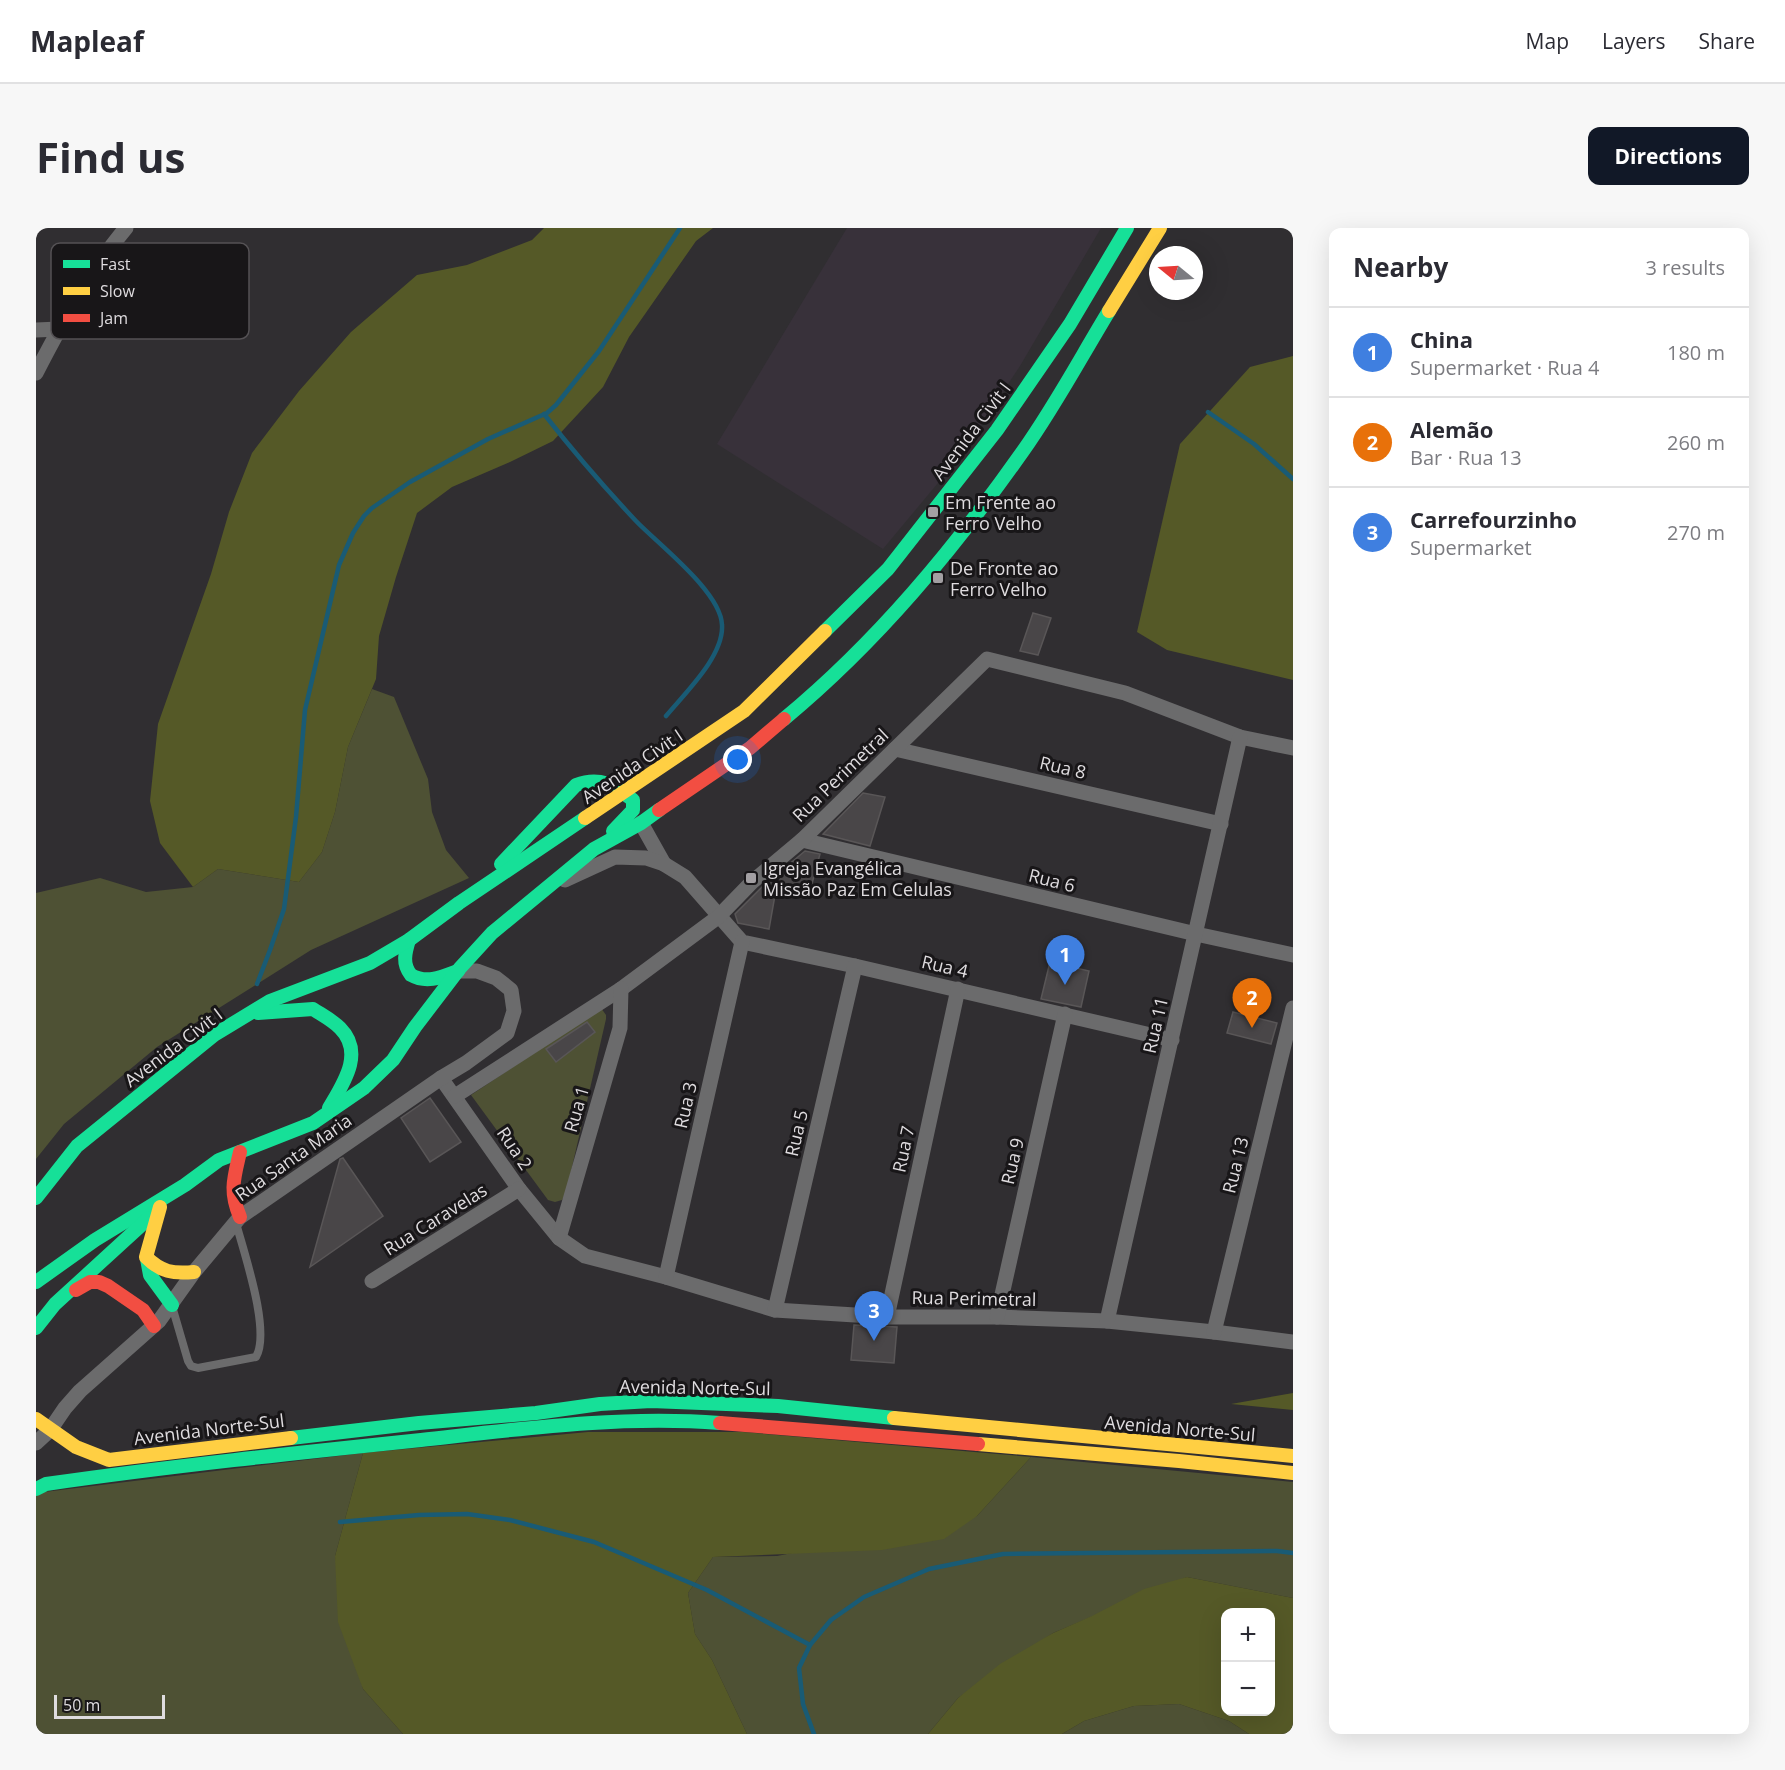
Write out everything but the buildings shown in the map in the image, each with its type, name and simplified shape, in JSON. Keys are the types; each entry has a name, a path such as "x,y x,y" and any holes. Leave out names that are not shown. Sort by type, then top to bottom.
{"main road":[{"name":"Avenida Civit I","path":"36,1198 77,1146 214,1035 270,1000 370,963 409,940 459,903 744,711 888,569 997,430 1070,324 1127,228"},
{"path":"594,849 641,823 750,748 828,683 893,617 1024,450 1160,228"},
{"path":"36,1328 55,1304 160,1207 219,1160 313,1123 364,1088 393,1060 458,971 492,933 594,849 627,818 633,810 633,800 613,785 600,780 589,780 576,785 503,862 459,903"},
{"path":"409,940 403,959 411,975 427,980 458,971"},
{"path":"248,1014 313,1009 342,1030 353,1049 349,1075 324,1116"},
{"path":"238,1220 233,1200 234,1180 240,1152"},
{"path":"36,1282 94,1240 185,1185"},
{"path":"160,1207 146,1257 150,1275 171,1305"},
{"path":"146,1257 160,1271 175,1275 194,1272"},
{"path":"55,1304 90,1282 99,1282 143,1310 154,1326"},
{"name":"Avenida Norte-Sul","path":"36,1419 76,1447 109,1460 419,1423 651,1401 778,1406 1293,1456"},
{"name":"Avenida Norte-Sul","path":"36,1489 46,1484 146,1469 630,1420 681,1420 982,1444 1293,1473"}],"street":[{"path":"114,243 126,228"},
{"path":"36,330 51,329"},
{"path":"36,373 54,339"},
{"name":"Rua Perimetral","path":"455,1096 621,989 718,917 752,882 802,840 987,659 1125,693 1240,737 1293,747"},
{"name":"Rua 11","path":"1107,1321 1240,737"},
{"name":"Rua 8","path":"895,749 1221,824"},
{"path":"641,823 664,864"},
{"name":"Rua 6","path":"802,840 1293,955"},
{"path":"542,891 615,857 637,856 664,864 685,877 742,942"},
{"name":"Rua 4","path":"742,942 958,989 1172,1040"},
{"name":"Rua 3","path":"666,1277 742,942"},
{"name":"Rua 5","path":"775,1310 855,966"},
{"name":"Rua Santa Maria","path":"36,1443 50,1430 80,1391 154,1326 194,1272 238,1220 441,1078 466,1063 507,1032 514,1011 511,990 496,978 477,971 458,971"},
{"name":"Rua 1","path":"559,1238 620,1028 621,989"},
{"name":"Rua 7","path":"887,1317 958,989"},
{"name":"Rua 13","path":"1214,1332 1293,1008"},
{"name":"Rua 9","path":"997,1317 1065,1014"},
{"name":"Rua 2","path":"441,1078 519,1189 559,1238"},
{"name":"Rua Caravelas","path":"372,1281 519,1189"},
{"name":"Rua Perimetral","path":"559,1238 585,1256 666,1277 775,1310 887,1317 997,1317 1107,1321 1293,1342"}],"lane":[{"path":"171,1305 191,1366 198,1368 256,1357 260,1349 260,1315 238,1220"}],"shaded area":[{"path":"847,228 1101,228 1020,366 958,459 883,549 717,444"}],"green space":[{"path":"544,228 713,228 696,241 629,337 603,387 553,441 452,487 417,513 379,636 376,679 348,747 335,812 322,852 299,882 218,869 193,887 160,843 150,801 158,724 211,574 229,512 252,453 299,391 351,332 417,275 467,265 532,240"},
{"path":"1293,356 1293,680 1167,650 1137,632 1180,444 1250,367"},
{"path":"372,689 394,697 428,779 432,812 446,850 469,878 311,950 157,1047 64,1124 36,1159 36,893 100,878 146,892 193,887 218,869 299,882 322,852 335,812 348,747"},
{"path":"601,1008 606,1019 566,1193 562,1200 555,1202 548,1200 471,1095"},
{"path":"1293,1393 1293,1410 1231,1404"},
{"path":"588,1432 743,1432 1031,1457 977,1516 944,1539 882,1550 713,1557 688,1593 695,1634 712,1660 747,1734 403,1734 363,1689 338,1622 335,1556 363,1453"},
{"path":"363,1453 335,1556 363,1689 403,1734 36,1734 36,1493"},
{"path":"1031,1457 1293,1482 1293,1598 1187,1577 1053,1633 958,1698 928,1734 747,1734 712,1660 695,1634 688,1593 713,1557 777,1556 977,1516"},
{"path":"1187,1577 1293,1598 1293,1734 1249,1734 1229,1721 1179,1704 1134,1706 1084,1721 1062,1734 928,1734 958,1698 1000,1664 1053,1633 1144,1589"},
{"path":"1179,1704 1229,1721 1249,1734 1062,1734 1084,1721 1134,1706"}],"waterway":[{"path":"257,984 284,909 296,817 305,710 339,565 353,533 372,508 410,482 488,439 547,413 556,405 599,351 680,228"},
{"path":"1208,412 1254,444 1293,479"},
{"path":"544,414 624,508 687,569 711,598 719,612 722,625 717,649 702,674 666,716"},
{"path":"340,1522 419,1515 467,1514 510,1520 594,1542 707,1590 810,1645"},
{"path":"814,1734 803,1704 799,1668 810,1645 831,1620 864,1597 929,1569 1003,1554 1277,1551 1293,1553"}],"traffic: fast":[{"path":"825,631 888,569 997,430 1070,324 1127,228"},
{"path":"784,719 851,658 942,559 1035,434 1109,311"},
{"path":"501,864 576,785 585,782 600,782 613,786 633,800 633,810 613,831"},
{"path":"36,1282 95,1240 185,1185 219,1160 313,1123 364,1088 393,1060 460,968 492,933 594,849 641,823 659,810"},
{"path":"36,1198 77,1146 214,1035 270,1001 370,963 409,940 459,903 585,818"},
{"path":"409,940 405,963 411,975 429,979 458,971"},
{"path":"258,1013 313,1009 340,1028 351,1048 351,1058 345,1079 329,1108"},
{"path":"36,1328 55,1304 149,1218"},
{"path":"147,1259 150,1275 172,1305"},
{"path":"291,1438 419,1423 536,1413 600,1404 651,1401 778,1406 894,1418"},
{"path":"36,1489 46,1484 140,1471 533,1428 645,1421 720,1423"}],"traffic: slow":[{"path":"1109,311 1160,228"},
{"path":"585,818 744,711 825,631"},
{"path":"160,1207 146,1257 168,1271 194,1272"},
{"path":"894,1418 1293,1456"},
{"path":"36,1419 76,1447 109,1460 291,1438"},
{"path":"978,1444 1293,1473"}],"traffic: jam":[{"path":"659,810 750,748 784,719"},
{"path":"240,1152 234,1177 235,1200 240,1217"},
{"path":"76,1290 90,1282 99,1282 108,1286 143,1310 154,1326"},
{"path":"720,1423 978,1444"}],"place":[{"name":"Em Frente ao Ferro Velho","path":"933,512"},
{"name":"De Fronte ao Ferro Velho","path":"938,578"},
{"name":"Igreja Evangélica Missão Paz Em Celulas","path":"751,878"},
{"name":"China","path":"1065,985"},
{"name":"Alemão","path":"1252,1028"},
{"name":"Carrefourzinho","path":"874,1341"}]}
